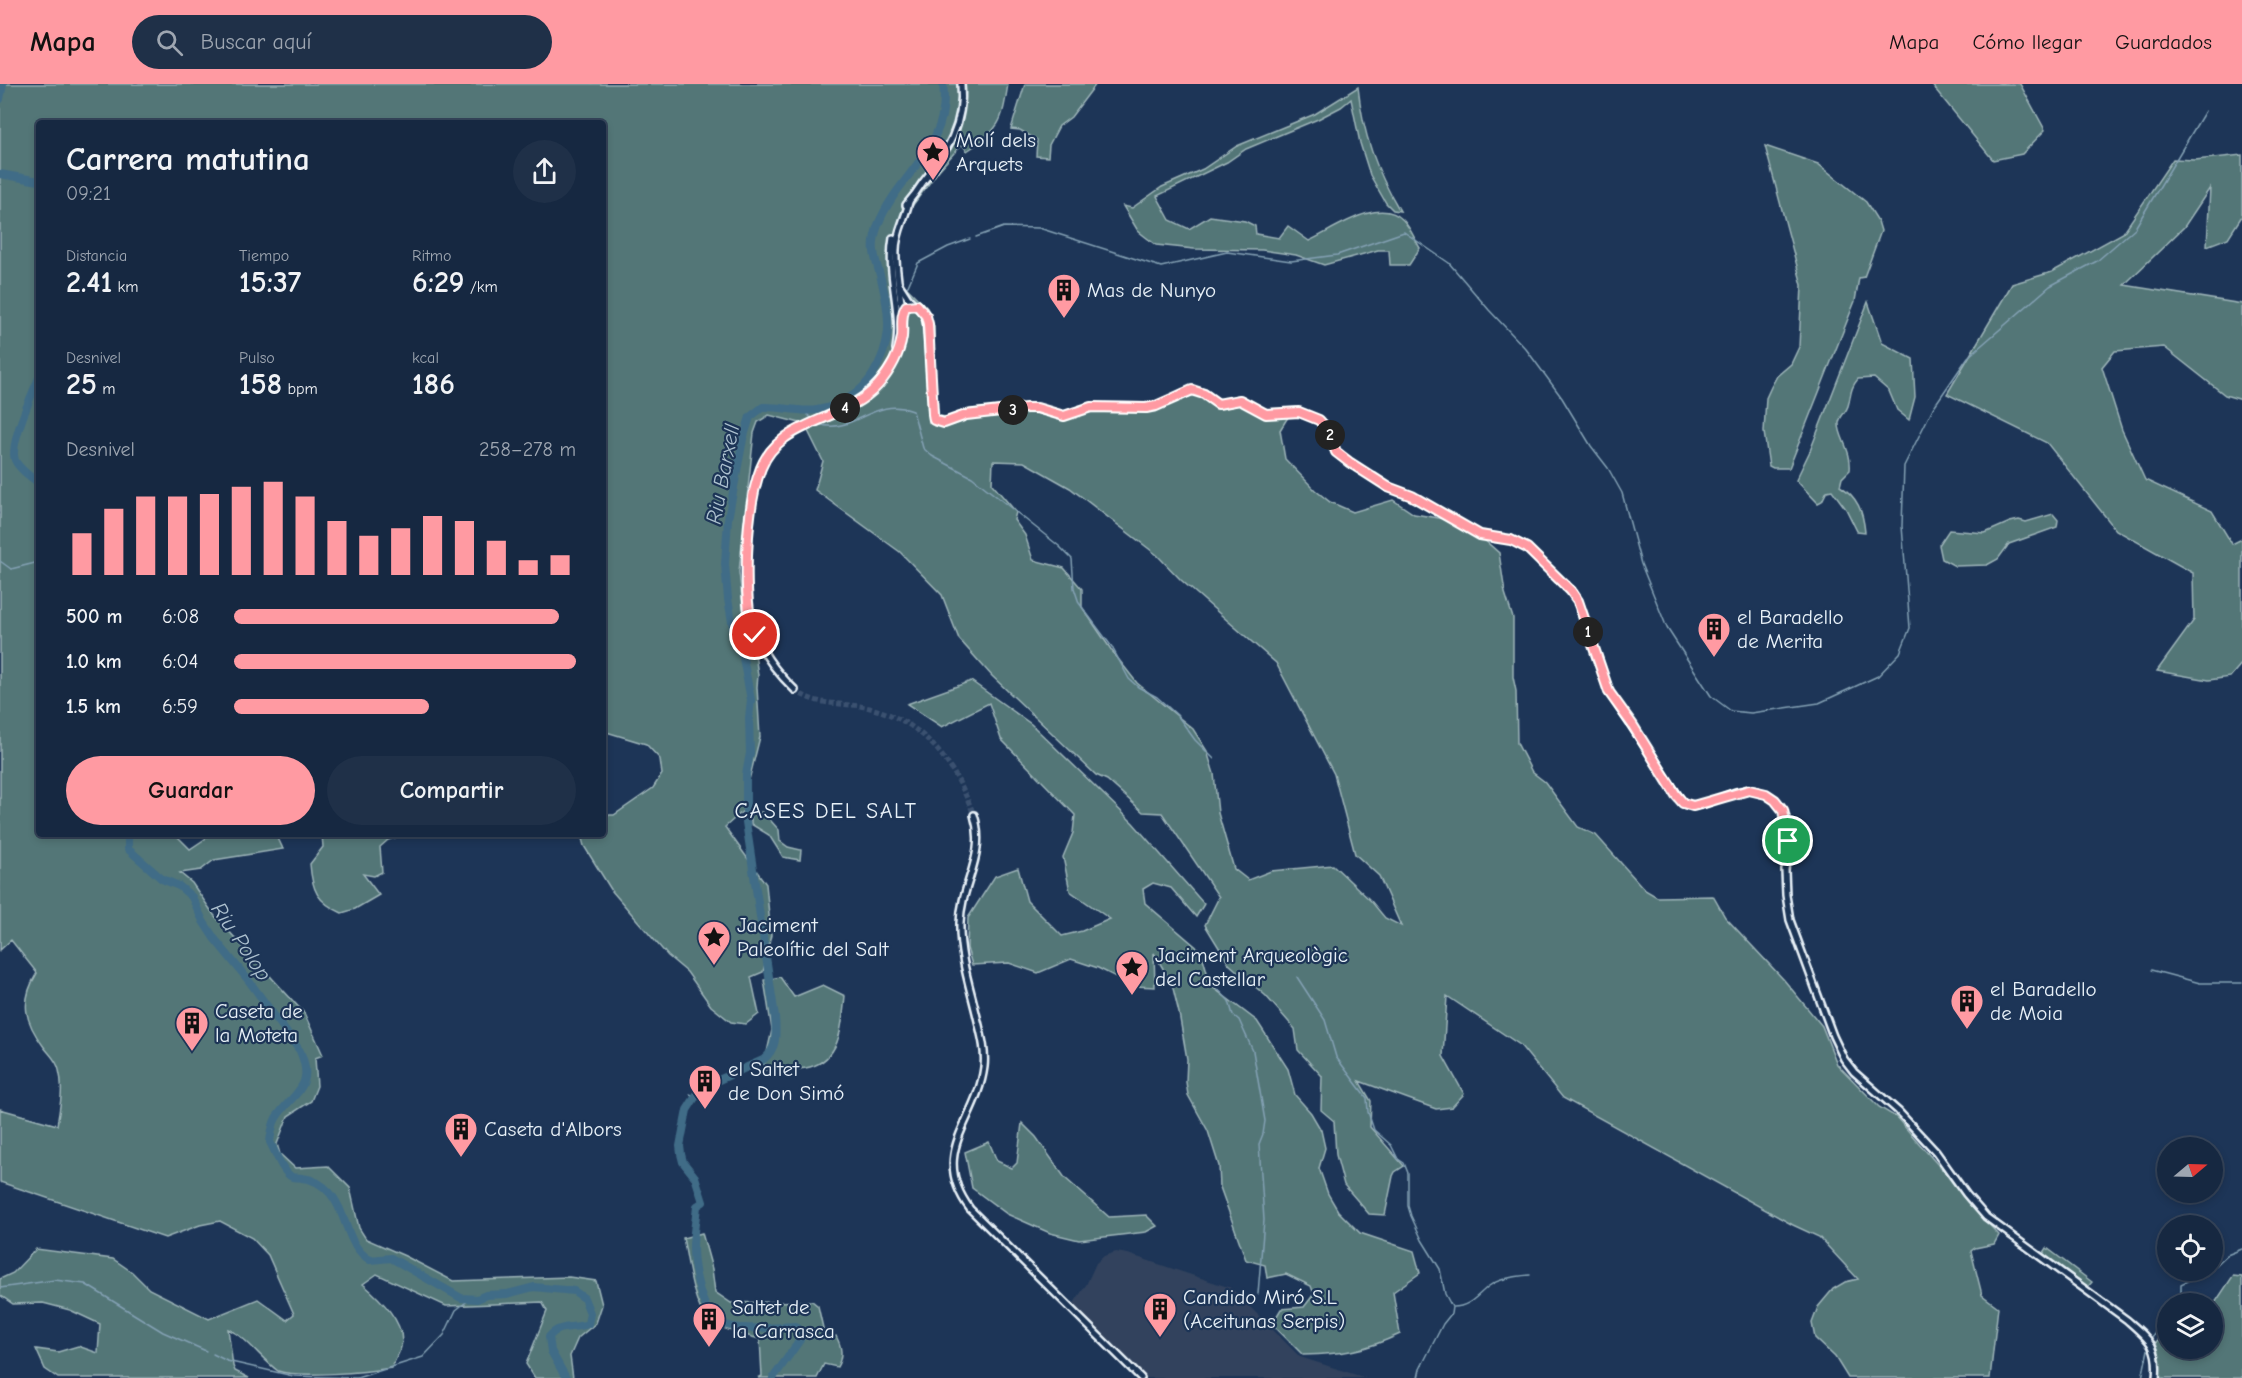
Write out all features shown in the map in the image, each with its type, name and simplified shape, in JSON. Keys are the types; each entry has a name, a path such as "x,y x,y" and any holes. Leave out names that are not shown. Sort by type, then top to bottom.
{"street":[{"path":"795,690 770,663 755,635 749,615 746,593 747,562 752,503 758,477 767,457 781,441 793,432 854,404 867,395 882,380 897,356 902,334 902,313 891,259 893,241 901,214 940,162 952,141 960,116 961,84"},
{"path":"895,281 926,316 933,414 937,422 948,422 966,415 1026,408 1037,408 1064,416 1091,407 1146,408 1192,390 1204,394 1218,404 1240,400 1266,414 1299,412 1319,420 1328,430 1336,452 1388,487 1412,496 1480,535 1511,540 1527,548 1571,591 1578,601 1609,692 1683,803 1693,806 1704,804 1736,792 1749,790 1766,794 1783,810 1788,841 1785,878 1790,920 1844,1059 1854,1072 1898,1111 1936,1152 1966,1194 1986,1216 2144,1335 2153,1346 2157,1358 2156,1378"},
{"path":"895,281 898,322"},
{"path":"900,301 909,298"},
{"path":"900,301 906,306 917,305"},
{"path":"893,362 900,301"},
{"path":"902,313 906,306"},
{"path":"974,815 979,834 979,846 963,901 960,931 965,966 982,1037 984,1063 979,1085 955,1145 954,1175 960,1195 970,1209 1142,1378"}],"shaded area":[{"path":"1116,1252 1231,1288 1300,1357 1366,1378 1144,1378 1072,1306 1086,1285 1096,1263 1104,1256"}],"green space":[{"path":"0,84 1008,84 1004,108 998,124 986,137 967,151 962,144 939,170 904,217 897,242 898,269 902,283 927,308 934,327 933,365 938,416 946,417 971,409 1012,405 1045,407 1058,412 1071,411 1089,405 1141,405 1159,403 1182,389 1201,389 1217,400 1250,401 1265,410 1293,409 1280,430 1285,459 1330,502 1353,512 1393,500 1414,514 1464,522 1499,553 1505,593 1513,618 1513,677 1516,691 1517,743 1532,772 1545,782 1578,827 1596,835 1645,890 1657,897 1713,896 1725,917 1784,980 1822,1026 1837,1064 1879,1107 1896,1117 1946,1174 1967,1202 1999,1235 1994,1244 1971,1251 1982,1295 1998,1307 1990,1378 1848,1378 1835,1357 1815,1338 1812,1323 1818,1307 1833,1289 1845,1282 1858,1279 1819,1237 1793,1225 1563,1098 1520,1045 1447,996 1443,1056 1464,1094 1452,1107 1436,1109 1359,1081 1371,1101 1370,1127 1404,1166 1393,1176 1385,1215 1369,1214 1344,1185 1336,1155 1334,1121 1321,1110 1322,1076 1298,1050 1295,1029 1266,996 1229,964 1205,925 1219,897 1162,813 1143,812 1107,780 1096,775 992,676 959,639 942,595 900,552 815,490 823,461 808,431 800,423 769,415 758,422 754,433 739,572 745,623 754,647 758,675 760,737 744,810 725,827 766,884 771,935 763,972 751,977 759,1014 746,1024 731,1022 711,1006 687,972 668,956 612,891 584,846 582,837 606,837 606,815 614,815 653,788 662,774 660,759 646,744 606,732 606,120 36,120 36,603 34,611 36,613 36,837 178,837 190,849 208,837 277,837 283,849 214,860 201,870 180,873 192,883 214,915 304,1013 323,1055 315,1058 317,1086 311,1101 288,1116 277,1144 280,1154 295,1168 328,1166 350,1188 359,1228 366,1239 453,1281 569,1277 596,1281 602,1305 596,1323 578,1338 570,1356 573,1378 535,1378 526,1364 547,1311 542,1302 446,1306 377,1274 363,1284 390,1311 400,1329 401,1347 392,1368 316,1374 278,1371 242,1338 228,1329 235,1371 249,1378 58,1378 45,1369 36,1349 58,1352 78,1346 98,1353 100,1324 70,1310 43,1303 13,1304 0,1295 0,1279 13,1273 36,1249 113,1259 132,1272 149,1289 209,1319 258,1299 287,1320 294,1314 268,1255 252,1238 220,1221 200,1225 165,1238 0,1182 0,1109 57,1125 61,1091 58,1066 37,1038 27,1011 28,993 37,973 11,940 0,950","holes":["993,461 1024,462 1070,488 1157,555 1181,580 1276,663 1334,774 1355,854 1379,876 1401,926 1385,918 1371,901 1333,865 1271,871 1248,880 1234,869 1218,813 1214,774 1207,751 1193,729 1137,683 1082,607 1082,589 1064,568 1033,560 1025,535 1014,520 1016,512 992,484"]},
{"path":"1025,84 1096,84 1071,117 1059,126 1049,145 1048,157 1036,156 1037,140 1020,130 1011,129"},
{"path":"1931,84 2020,84 2045,130 2022,154 1993,160"},
{"path":"1358,87 1363,121 1372,152 1400,211 1393,210 1386,203 1370,175 1360,143 1351,99 1318,119 1246,149 1227,162 1157,196 1170,220 1189,229 1210,216 1245,221 1255,226 1256,234 1279,238 1288,226 1309,241 1356,217 1381,211 1393,213 1406,223 1420,248 1409,265 1390,265 1389,250 1378,250 1324,265 1296,255 1262,250 1194,249 1156,245 1138,231 1123,206 1132,208 1162,187 1203,169 1237,146 1315,114"},
{"path":"1765,146 1818,164 1866,202 1878,221 1881,231 1864,277 1859,278 1855,301 1789,468 1769,466 1764,432 1766,398 1777,376 1791,364 1799,347 1802,285"},
{"path":"2242,155 2242,216 2228,238 2207,246 2210,188 2184,227 2124,285 2242,304 2242,400 2225,395 2164,347 2115,351 2102,367 2122,430 2145,480 2212,511 2232,544 2242,539 2242,663 2230,677 2209,680 2157,671 2194,620 2193,573 2116,530 2047,443 1947,394 2012,284 2052,272 2123,233 2173,159 2195,160"},
{"path":"1868,302 1882,343 1913,359 1915,397 1909,420 1897,410 1889,391 1874,378 1858,379 1840,420 1839,428 1847,450 1850,470 1842,478 1840,486 1859,506 1865,532 1857,531 1846,509 1832,490 1827,491 1822,501 1818,503 1796,480 1810,451"},
{"path":"2053,514 2058,520 2057,527 2009,544 1998,559 1987,565 1955,566 1942,559 1939,545 1949,530 1985,533 2010,522 2019,520 2026,522"},
{"path":"971,681 1031,724 1133,823 1204,904 1196,917 1171,888 1153,883 1143,889 1145,903 1201,951 1211,986 1257,1021 1288,1069 1295,1095 1311,1113 1321,1130 1325,1148 1319,1168 1328,1194 1338,1211 1360,1233 1414,1251 1420,1273 1393,1292 1400,1334 1353,1350 1303,1355 1272,1324 1281,1309 1304,1307 1314,1294 1311,1286 1286,1274 1267,1278 1265,1265 1246,1260 1220,1187 1219,1166 1208,1131 1188,1095 1187,1059 1172,984 1154,953 1155,987 1134,986 1098,968 1071,959 1038,973 1009,963 972,965 967,948 968,918 995,876 1018,868 1027,901 1062,936 1082,931 1110,919 1070,891 1063,857 1073,833 1075,815 1001,739 989,703 942,727 907,704"},
{"path":"763,812 779,830 780,841 788,847 801,850 800,860 783,857 769,835 751,824 751,813"},
{"path":"322,837 398,837 388,840 380,847 382,872 374,876 363,874 379,895 355,909 342,913 321,900 314,888 310,864 323,847"},
{"path":"780,977 794,997 823,985 845,996 841,1028 834,1048 829,1056 810,1067 763,1070 772,1030 764,980"},
{"path":"1022,1123 1036,1137 1065,1178 1109,1217 1146,1215 1157,1226 1146,1232 1079,1240 1050,1233 1007,1214 972,1188 965,1152 989,1142 997,1161 1012,1168 1017,1163"},
{"path":"702,1233 712,1269 715,1292 731,1303 812,1301 818,1306 825,1337 836,1336 840,1344 841,1355 837,1367 824,1364 817,1378 758,1378 762,1376 760,1339 717,1326 707,1319 698,1302 683,1238"},
{"path":"2047,1248 2092,1282 2085,1290 2041,1257"},
{"path":"2233,1276 2242,1277 2242,1378 2158,1378 2159,1359 2223,1359 2222,1293"}],"waterway":[{"path":"0,99 3,84"},
{"name":"Riu Barxell","path":"773,1378 800,1340 800,1332 795,1326 757,1328 729,1326 721,1323 708,1311 703,1301 693,1256 697,1206 703,1202 695,1177 683,1162 680,1146 687,1110 701,1088 763,1060 774,1046 776,1035 746,822 746,775 750,753 751,700 728,599 725,564 728,519 743,439 750,417 763,407 810,411 833,406 849,398 863,387 879,363 886,342 888,322 886,299 875,257 875,234 887,207 932,143 944,106 943,84"},
{"path":"976,237 1004,227 1039,228 1161,267 1227,252 1291,261 1337,255 1404,232 1449,263 1526,349 1562,398 1622,493 1641,564 1667,628 1711,696 1731,711 1751,713 1819,703 1878,676 1900,653 1910,628 1902,526 1904,466 1933,408 1968,357 2050,286 2097,261 2135,228 2205,111"},
{"path":"0,174 36,180"},
{"path":"905,288 918,263 948,247 970,239"},
{"path":"885,297 893,293"},
{"name":"Riu Polop","path":"36,385 22,419 14,453 19,467 36,481"},
{"path":"819,424 843,425 887,408 899,407 913,411 923,448 932,456 972,477 1059,546 1072,559 1074,588 1079,603 1112,647 1129,679 1138,687 1157,697 1177,715 1195,740 1214,759"},
{"path":"804,411 812,419"},
{"path":"0,561 11,569 36,562"},
{"name":"Riu Polop","path":"128,837 128,849 162,879 179,886 192,897 214,938 249,981 300,1051 304,1063 304,1082 276,1118 270,1142 285,1171 292,1177 314,1181 327,1190 336,1201 351,1238 362,1254 370,1260 391,1258 461,1298 477,1299 486,1295 507,1294 534,1287 574,1291 584,1298 590,1313 588,1324 562,1328 549,1337 551,1351 566,1378"},
{"path":"2151,970 2200,983 2242,983"},
{"path":"1297,977 1325,1020 1336,1057 1367,1098 1368,1112 1374,1130 1391,1145 1398,1159 1404,1163 1408,1173 1408,1206 1411,1216 1422,1240 1440,1269 1445,1294 1452,1307 1451,1314 1443,1324 1420,1369 1418,1378"},
{"path":"1211,982 1229,1001 1233,1015 1239,1020 1253,1051 1265,1121 1259,1144 1264,1220 1258,1294"},
{"path":"690,1094 707,1103"},
{"path":"2223,1259 2242,1249"},
{"path":"1453,1307 1469,1303 1498,1281 1530,1275"},
{"path":"0,1288 55,1280 85,1284 163,1332 206,1351"},
{"path":"2181,1293 2181,1284 2187,1281"},
{"path":"213,1354 227,1361 293,1376 357,1378 423,1357 444,1335 456,1310 470,1299"},
{"path":"2152,1337 2157,1330"},
{"path":"2142,1378 2149,1345"}],"tunnel":[{"path":"795,690 818,701 860,706 882,712 918,731 945,760 966,795 974,815"}],"place":[{"name":"Molí dels Arquets","path":"933,181"},
{"name":"Mas de Nunyo","path":"1064,319"},
{"name":"el Baradello de Merita","path":"1714,658"},
{"name":"Jaciment Paleolític del Salt","path":"714,966"},
{"name":"Jaciment Arqueològic del Castellar","path":"1132,996"},
{"name":"el Baradello de Moia","path":"1967,1030"},
{"name":"Caseta de la Moteta","path":"192,1052"},
{"name":"el Saltet de Don Simó","path":"705,1110"},
{"name":"Caseta d'Albors","path":"461,1158"},
{"name":"Candido Miró S.L (Aceitunas Serpis)","path":"1160,1338"},
{"name":"Saltet de la Carrasca","path":"709,1348"}],"district":[{"name":"CASES DEL SALT","path":"826,810"}],"route":[{"path":"755,635 746,593 747,562 754,492 761,466 771,451 787,436 854,404 877,386 897,356 902,334 903,310 908,305 917,305 926,316 928,324 933,414 937,422 944,423 966,415 1026,408 1037,408 1064,416 1091,407 1146,408 1169,401 1192,390 1204,394 1218,404 1240,400 1266,414 1299,412 1319,420 1328,430 1336,452 1388,487 1437,509 1480,535 1511,540 1527,548 1571,591 1578,601 1609,692 1683,803 1693,806 1704,804 1736,792 1749,790 1766,794 1783,810 1788,841"}]}
